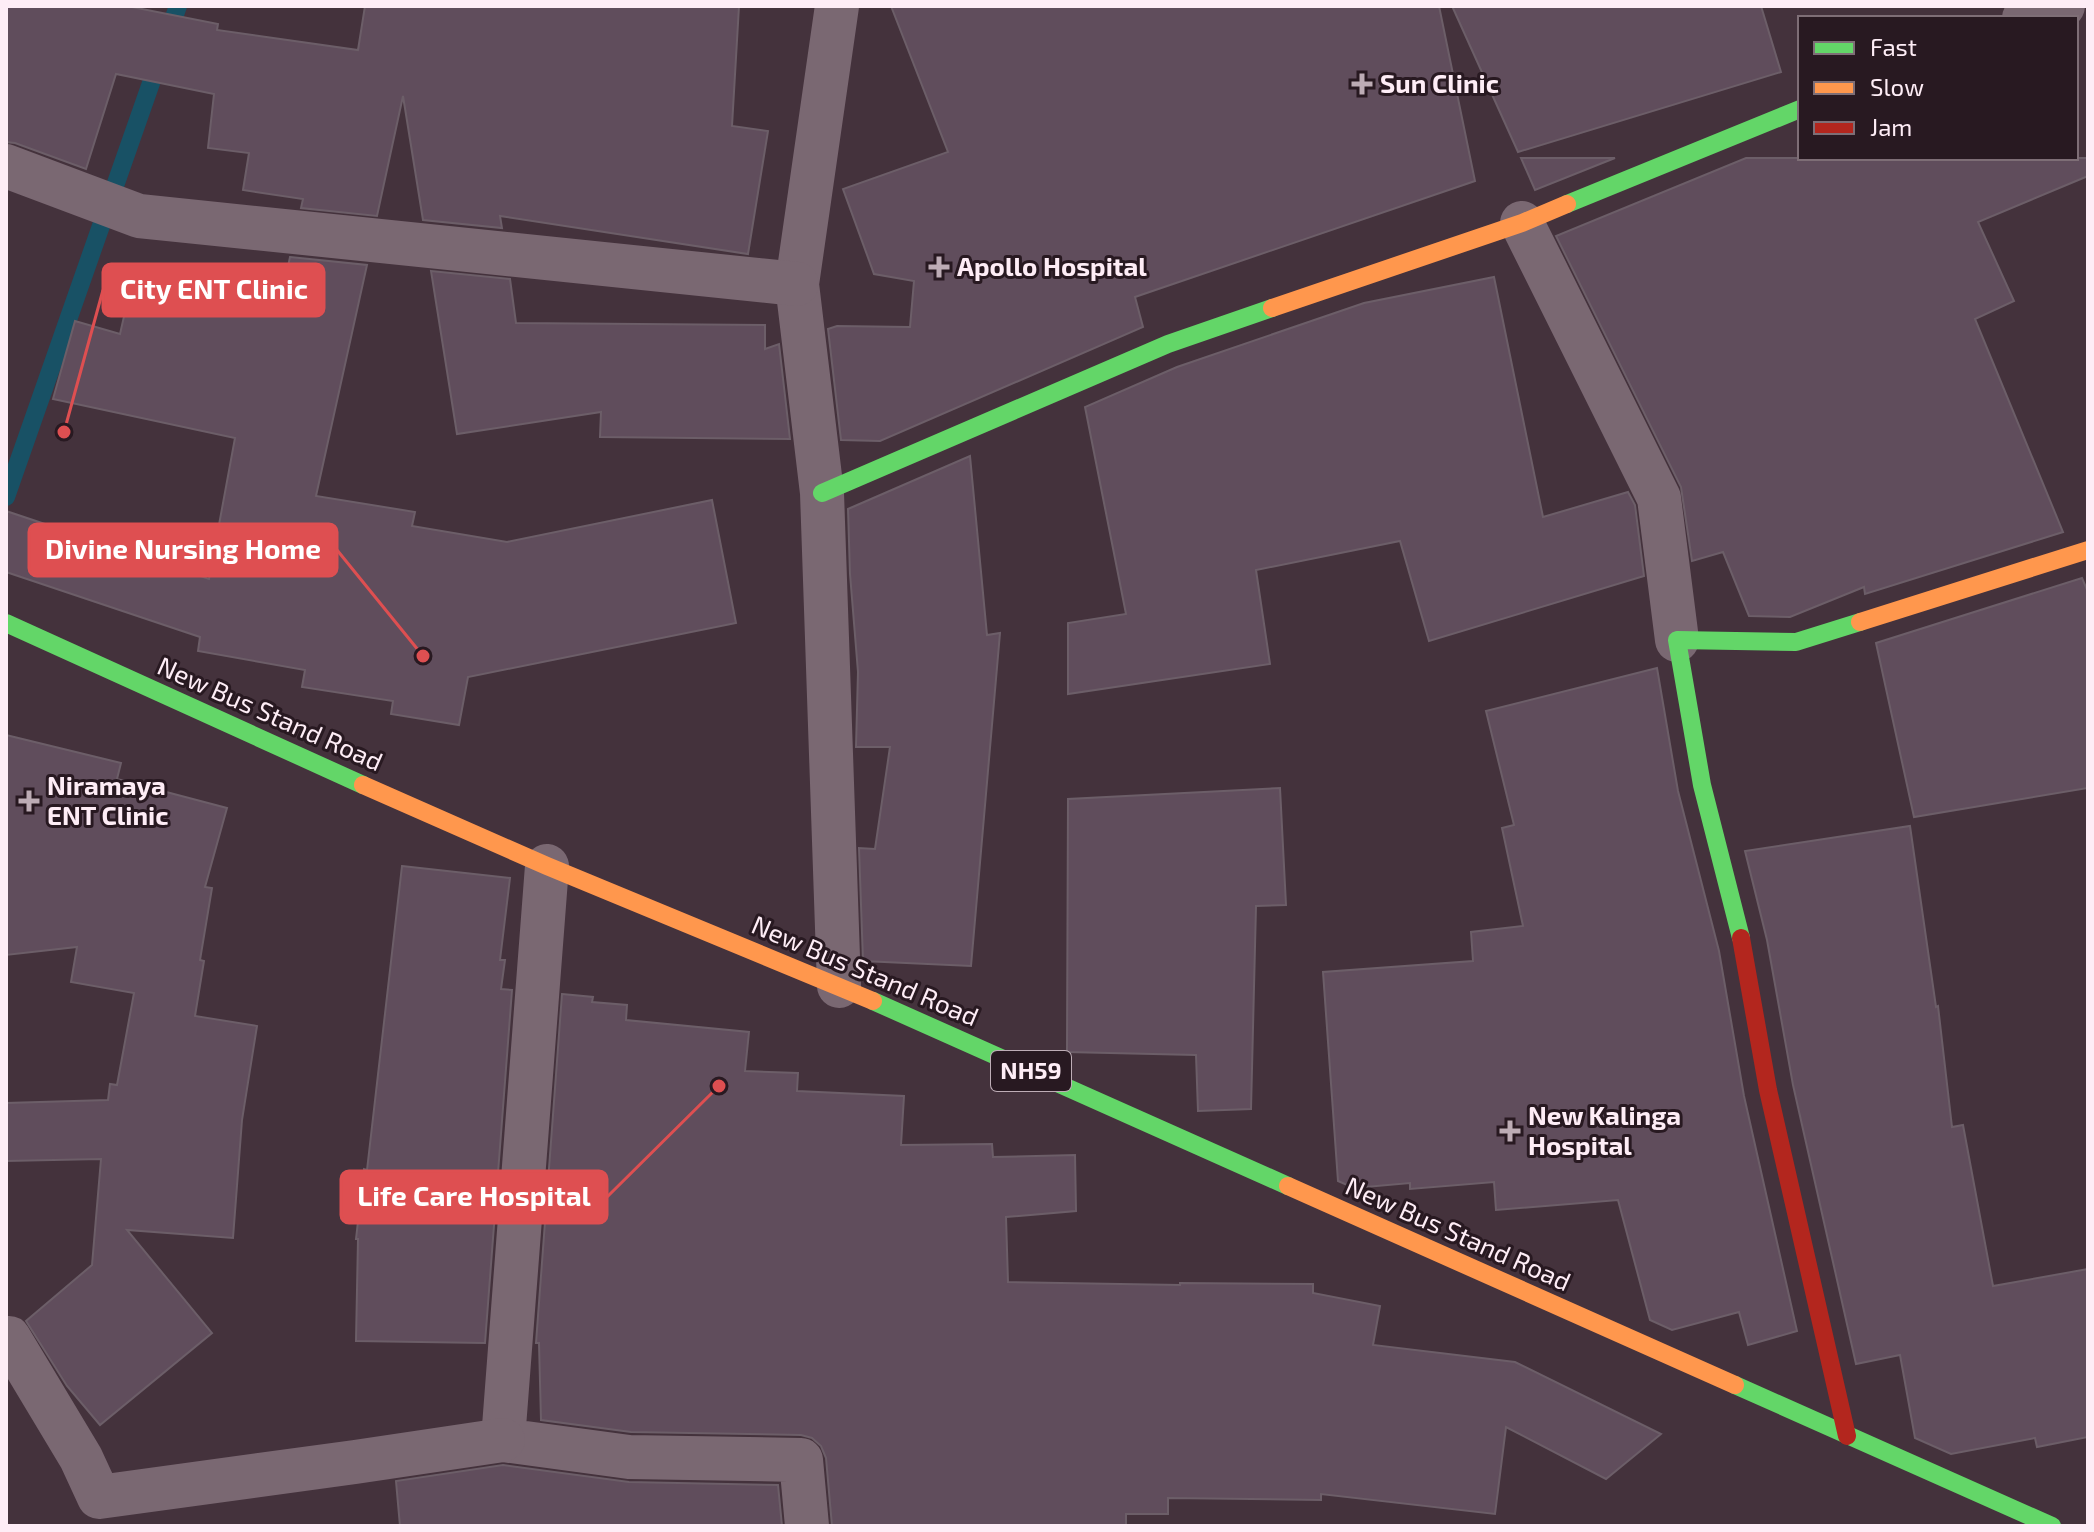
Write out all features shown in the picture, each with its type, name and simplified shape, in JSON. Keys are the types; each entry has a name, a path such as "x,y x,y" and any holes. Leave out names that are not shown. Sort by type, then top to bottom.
{"main road":[{"path":"822,493 1168,344 1522,223 1798,110"},
{"path":"1847,1436 1768,1090 1743,946 1702,785 1677,640 1796,642 2088,550"},
{"name":"New Bus Stand Road","path":"6,623 547,866 839,986 2052,1526"}],"street":[{"path":"837,6 797,284 822,493 839,986"},
{"path":"2030,16 2063,6"},
{"path":"6,166 139,216 797,284"},
{"path":"1522,223 1659,498 1677,640"},
{"path":"503,1440 547,866"},
{"path":"6,1338 9,1338 81,1458 99,1497 503,1440 629,1457 801,1460 807,1526"}],"building":[{"path":"6,6 127,6 218,24 217,30 358,50 365,6 739,6 732,126 768,131 748,254 500,216 502,228 423,220 403,96 377,216 301,208 303,199 243,190 249,153 208,148 214,94 116,74 86,169 6,142"},
{"path":"891,6 1439,6 1475,181 1135,297 1143,327 880,441 841,440 828,329 837,326 910,327 914,281 874,274 843,189 948,152"},
{"path":"1452,6 1761,6 1781,72 1518,152"},
{"path":"1521,158 1615,158 1535,190"},
{"path":"1746,158 2088,158 2088,176 1978,222 2014,301 1975,319 2063,532 1865,594 1864,587 1790,617 1749,616 1723,552 1692,561 1681,487 1556,236"},
{"path":"290,257 367,265 316,496 415,512 412,526 507,542 712,500 736,623 468,677 459,725 391,714 393,701 302,687 305,670 198,651 200,637 6,572 6,511 209,579 235,438 53,399 75,321 120,334 133,277 279,308"},
{"path":"431,271 510,279 516,323 765,325 765,349 779,344 790,439 600,437 601,412 457,434"},
{"path":"1494,277 1543,517 1628,492 1635,505 1644,576 1429,641 1400,541 1256,570 1270,664 1068,694 1068,623 1126,614 1085,407 1177,367 1364,303"},
{"path":"970,456 987,635 1000,633 971,966 863,961 859,848 875,849 890,747 856,747 858,672 848,509"},
{"path":"2082,578 2088,592 2088,788 1914,817 1876,643"},
{"path":"1657,668 1678,791 1719,951 1744,1096 1797,1331 1748,1345 1739,1312 1672,1330 1650,1320 1618,1200 1496,1210 1494,1182 1410,1189 1410,1183 1354,1188 1338,1181 1323,972 1473,961 1471,932 1523,926 1502,828 1514,825 1486,711"},
{"path":"6,735 121,763 117,779 227,808 205,887 212,888 200,960 204,961 195,1016 257,1026 242,1120 233,1238 127,1230 212,1333 100,1425 67,1386 26,1321 92,1265 101,1159 6,1161 6,1103 108,1100 110,1084 117,1085 134,993 71,982 77,947 6,955"},
{"path":"1280,788 1286,905 1256,906 1251,1109 1198,1111 1196,1055 1067,1052 1068,799"},
{"path":"1910,826 1938,1006 1952,1127 1963,1125 1993,1286 2088,1269 2088,1437 2037,1447 2035,1438 1951,1454 1915,1438 1900,1355 1856,1364 1793,1085 1767,940 1745,851"},
{"path":"402,866 510,878 500,960 505,960 501,989 512,990 485,1343 356,1341 356,1239 364,1169 367,1170"},
{"path":"562,994 593,997 592,1002 627,1005 626,1020 749,1032 745,1071 798,1073 797,1091 904,1096 901,1145 992,1144 993,1157 1075,1155 1076,1211 1006,1217 1008,1282 1313,1284 1313,1293 1380,1306 1373,1345 1515,1362 1661,1434 1606,1479 1506,1427 1495,1514 1321,1494 1321,1500 1168,1498 1168,1514 1126,1514 1126,1526 832,1526 826,1458 821,1446 812,1438 801,1435 631,1432 541,1420 539,1343 536,1343"},
{"path":"503,1465 629,1482 778,1485 782,1526 400,1526 396,1481"}],"waterway":[{"path":"6,497 178,6"}],"traffic: fast":[{"path":"1567,204 1798,110"},
{"path":"822,493 1168,344 1272,308"},
{"path":"1741,938 1702,785 1677,640 1796,642 1860,622"},
{"path":"6,623 363,785"},
{"path":"873,1001 1288,1186"},
{"path":"1735,1385 2052,1526"}],"traffic: slow":[{"path":"1272,308 1522,223 1567,204"},
{"path":"1860,622 2088,550"},
{"path":"363,785 547,866 873,1001"},
{"path":"1288,1186 1735,1385"}],"traffic: jam":[{"path":"1741,938 1768,1090 1847,1436"}],"place":[{"name":"Sun Clinic","path":"1362,84"},
{"name":"Apollo Hospital","path":"939,267"},
{"name":"City ENT Clinic","path":"64,432"},
{"name":"Divine Nursing Home","path":"423,656"},
{"name":"Niramaya ENT Clinic","path":"29,801"},
{"name":"Life Care Hospital","path":"719,1086"},
{"name":"New Kalinga Hospital","path":"1510,1131"}]}
